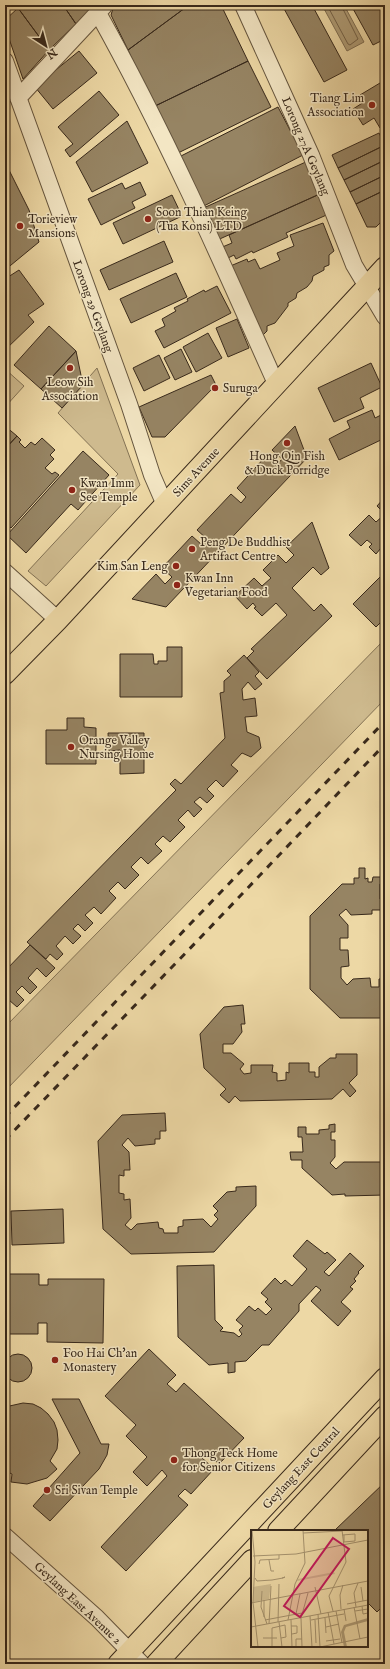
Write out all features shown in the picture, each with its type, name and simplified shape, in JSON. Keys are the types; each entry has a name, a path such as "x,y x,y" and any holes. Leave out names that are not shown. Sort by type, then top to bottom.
{"main road":[{"name":"Sims Avenue","path":"5,674 58,620 366,287 384,272"},
{"name":"Geylang East Central","path":"130,1660 385,1378"},
{"path":"279,1530 385,1416"},
{"path":"156,1664 251,1561"}],"street":[{"name":"Lorong 27A Geylang","path":"243,5 309,148 354,265 385,317"},
{"path":"18,98 102,9 116,45 184,180 276,386"},
{"name":"Lorong 29 Geylang","path":"5,61 129,404 152,475 165,505"},
{"path":"5,572 58,620"},
{"name":"Geylang East Avenue 2","path":"7,1539 97,1618 130,1660"}],"shaded area":[{"path":"97,368 140,485 46,586 28,571 118,474 58,413"},
{"path":"5,369 24,386 5,407"},
{"path":"385,639 385,699 5,1091 5,1027"}],"water":[{"path":"322,5 344,5 364,42 347,51"}],"building":[{"path":"22,5 63,5 76,24 49,50 18,8"},
{"path":"63,5 97,5 76,24"},
{"path":"114,5 189,5 128,50 111,15"},
{"path":"189,5 221,5 248,61 151,108 128,50"},
{"path":"282,5 312,5 347,70 324,82"},
{"path":"351,5 382,5 385,11 385,39 373,45"},
{"path":"18,8 49,50 23,79 5,27 5,20"},
{"path":"79,51 97,73 53,109 35,87"},
{"path":"248,61 271,107 174,155 151,108"},
{"name":"Tiang Lim Association","path":"385,80 385,125 380,128 374,118 363,125 353,109 364,102 360,95"},
{"path":"99,91 119,115 70,157 65,150 73,144 58,127"},
{"path":"278,107 303,155 200,208 175,159"},
{"path":"127,121 148,163 92,192 76,162"},
{"path":"379,133 385,145 338,168 332,155"},
{"path":"385,145 385,160 344,180 338,168"},
{"path":"385,160 385,175 350,192 344,180"},
{"path":"308,161 322,193 213,242 199,210"},
{"name":"Torieview Mansions","path":"5,162 29,210 39,242 5,270"},
{"path":"385,175 385,190 356,204 350,192"},
{"path":"140,182 146,195 132,202 135,208 101,225 88,199 122,183 125,189"},
{"path":"385,190 385,218 376,227 367,227 356,204"},
{"path":"322,193 331,213 286,233 288,237 253,253 252,251 236,259 234,255 226,259 220,248 232,243 229,235"},
{"name":"Soon Thian Keing (Tua Konsi) LTD","path":"172,195 182,216 123,244 113,223"},
{"path":"323,223 334,251 329,255 329,265 324,267 324,270 313,276 312,281 307,287 297,293 296,298 288,303 288,306 275,323 267,326 267,331 263,335 256,333 228,267 247,259 248,262 255,259 260,269 280,260 277,253 294,246 290,235"},
{"path":"164,241 173,262 109,290 100,270"},
{"path":"19,270 44,304 28,315 34,322 5,350 5,279"},
{"path":"176,273 187,297 131,323 120,299"},
{"path":"217,286 231,313 164,348 155,331 165,326 162,319 176,311 174,308 188,301 187,299 204,290 205,292"},
{"path":"237,319 249,348 228,357 216,328"},
{"path":"49,326 76,351 41,389 14,365"},
{"path":"208,333 222,358 196,372 183,347"},
{"path":"181,349 192,372 175,380 164,358"},
{"name":"Leow Sih Association","path":"76,351 83,385 62,408 41,389"},
{"path":"159,355 170,378 144,391 133,368"},
{"path":"371,363 382,387 360,398 364,408 334,422 318,388"},
{"path":"211,375 216,385 165,437 152,437 139,407"},
{"path":"372,410 375,418 385,413 385,438 339,460 329,439 350,428 347,421"},
{"path":"5,426 17,436 5,449"},
{"path":"295,426 307,458 166,607 132,599 156,574 165,584 172,577 162,568 192,536 202,545 207,539 197,530 231,494 241,503 246,497 237,488 266,456 276,466 282,459 272,450"},
{"path":"17,436 21,440 19,442 25,448 31,442 35,445 42,438 55,450 50,455 54,459 45,468 52,474 55,472 59,475 11,528 5,522 5,449"},
{"name":"Kwan Imm See Temple","path":"83,451 109,475 78,510 71,504 26,553 7,535"},
{"path":"385,497 385,514 377,506"},
{"path":"385,514 385,553 381,548 376,554 369,547 372,544 367,540 361,546 349,535 369,515 376,522"},
{"path":"312,522 329,568 321,575 313,567 292,588 314,611 321,604 332,616 267,679 247,658 254,651 251,649 287,615 276,603 262,616 254,608 256,607 253,603 247,609 235,596 254,578 262,586 271,578 263,570 278,555 286,563 294,555 286,547"},
{"path":"385,572 385,618 376,627 353,604"},
{"path":"167,647 182,647 182,697 120,697 120,654 153,654 154,664 158,664 158,661 167,661"},
{"path":"244,655 259,672 255,676 262,684 255,690 248,682 242,689 243,700 255,698 257,716 245,717 247,732 259,737 261,748 251,757 242,753 231,765 238,771 223,787 216,780 207,789 214,796 207,803 200,797 194,802 202,809 194,817 188,810 178,820 185,827 170,842 163,836 155,844 162,851 148,864 141,857 131,867 139,875 125,889 118,882 109,891 116,898 101,914 94,907 85,915 93,923 85,931 78,924 73,929 81,936 73,944 65,936 56,946 63,954 57,960 50,954 46,959 27,942 176,790 170,784 175,779 181,784 225,738 220,693 224,692 224,681 231,675 227,671"},
{"name":"Orange Valley Nursing Home","path":"67,718 84,718 84,727 96,728 96,764 46,764 46,730 67,730"},
{"path":"108,733 144,733 144,773 120,774 120,750 109,751"},
{"path":"359,868 365,868 365,879 368,878 368,882 372,882 373,877 384,877 384,884 380,884 380,899 383,899 383,910 372,910 372,914 351,915 346,909 339,915 348,925 348,938 340,938 340,950 348,950 349,966 341,967 341,978 347,985 353,979 370,978 371,987 379,987 379,979 385,978 385,1018 340,1018 310,989 310,916 342,884 354,884 354,878 359,878"},
{"path":"30,945 55,968 46,977 37,968 28,978 37,987 30,994 22,986 16,992 24,1000 17,1007 9,1000 5,1004 5,971"},
{"path":"243,1005 245,1024 241,1024 242,1032 233,1044 223,1044 223,1053 231,1053 244,1064 240,1069 244,1074 251,1073 251,1065 273,1065 272,1072 277,1073 277,1081 286,1080 286,1072 289,1073 289,1063 309,1063 309,1072 315,1072 315,1077 319,1077 319,1067 330,1058 336,1058 336,1054 357,1054 357,1075 349,1083 356,1091 350,1097 343,1089 332,1099 240,1101 235,1096 229,1103 220,1095 226,1089 204,1068 200,1034 224,1007"},
{"path":"165,1113 166,1131 160,1131 160,1139 155,1139 155,1144 135,1146 128,1138 122,1145 129,1152 130,1170 124,1170 124,1176 119,1175 119,1193 124,1194 124,1200 130,1199 131,1218 125,1225 131,1230 137,1224 158,1222 159,1228 163,1229 164,1233 178,1233 178,1227 183,1226 183,1220 203,1219 211,1227 218,1219 214,1215 218,1211 213,1206 227,1192 236,1191 236,1187 256,1186 256,1206 214,1252 131,1254 103,1229 98,1141 122,1115"},
{"path":"335,1124 335,1132 331,1132 331,1140 335,1140 335,1157 330,1163 336,1169 344,1162 385,1162 385,1195 332,1195 302,1168 302,1160 291,1160 290,1152 303,1152 302,1137 298,1137 298,1127 306,1127 306,1134 319,1134 319,1130 329,1129 329,1125"},
{"path":"63,1209 64,1243 12,1245 11,1211"},
{"path":"307,1240 325,1254 327,1252 336,1260 324,1272 329,1276 350,1253 364,1266 354,1279 356,1281 350,1287 353,1289 341,1302 351,1311 338,1326 311,1301 321,1290 316,1286 299,1304 299,1311 269,1345 262,1345 246,1361 235,1362 235,1372 228,1373 228,1363 209,1365 178,1337 177,1266 214,1265 215,1320 223,1328 220,1331 234,1333 239,1337 242,1334 239,1330 243,1326 236,1320 249,1306 255,1311 258,1308 266,1315 272,1309 265,1302 268,1299 261,1293 275,1278 281,1284 285,1280 292,1286 307,1269 293,1256"},
{"name":"Foo Hai Ch'an Monastery","path":"5,1274 39,1274 39,1285 48,1285 48,1279 104,1279 103,1343 47,1342 47,1323 38,1323 38,1334 5,1334"},
{"name":"Thong Teck Home for Senior Citizens","path":"149,1349 176,1375 167,1384 176,1392 184,1383 244,1438 219,1464 204,1450 200,1456 214,1469 191,1494 185,1489 178,1496 188,1505 126,1571 101,1547 167,1476 162,1470 147,1486 133,1472 147,1457 126,1436 136,1425 105,1396"},
{"path":"18,1354 28,1358 32,1368 28,1378 18,1382 8,1378 4,1368 8,1358"},
{"path":"52,1399 79,1399 101,1444 109,1444 107,1455 99,1469 50,1521 33,1506 80,1453"},
{"path":"23,1403 33,1404 48,1414 54,1422 58,1440 57,1449 50,1461 57,1469 47,1478 27,1484 11,1482 12,1474 5,1471 5,1407"},
{"path":"385,1482 385,1604 377,1612 368,1603 368,1530 335,1530"}],"railway":[{"path":"5,1117 385,721"},
{"path":"5,1140 385,744"}],"place":[{"name":"Tiang Lim Association","path":"372,105"},
{"name":"Soon Thian Keing (Tua Konsi) LTD","path":"148,219"},
{"name":"Torieview Mansions","path":"20,226"},
{"name":"Leow Sih Association","path":"70,368"},
{"name":"Suruga","path":"215,388"},
{"name":"Hong Qin Fish & Duck Porridge","path":"287,443"},
{"name":"Kwan Imm See Temple","path":"72,490"},
{"name":"Peng De Buddhist Artifact Centre","path":"192,549"},
{"name":"Kim San Leng","path":"176,566"},
{"name":"Kwan Inn Vegetarian Food","path":"177,585"},
{"name":"Orange Valley Nursing Home","path":"71,747"},
{"name":"Foo Hai Ch'an Monastery","path":"55,1360"},
{"name":"Thong Teck Home for Senior Citizens","path":"174,1460"},
{"name":"Sri Sivan Temple","path":"47,1490"}]}
